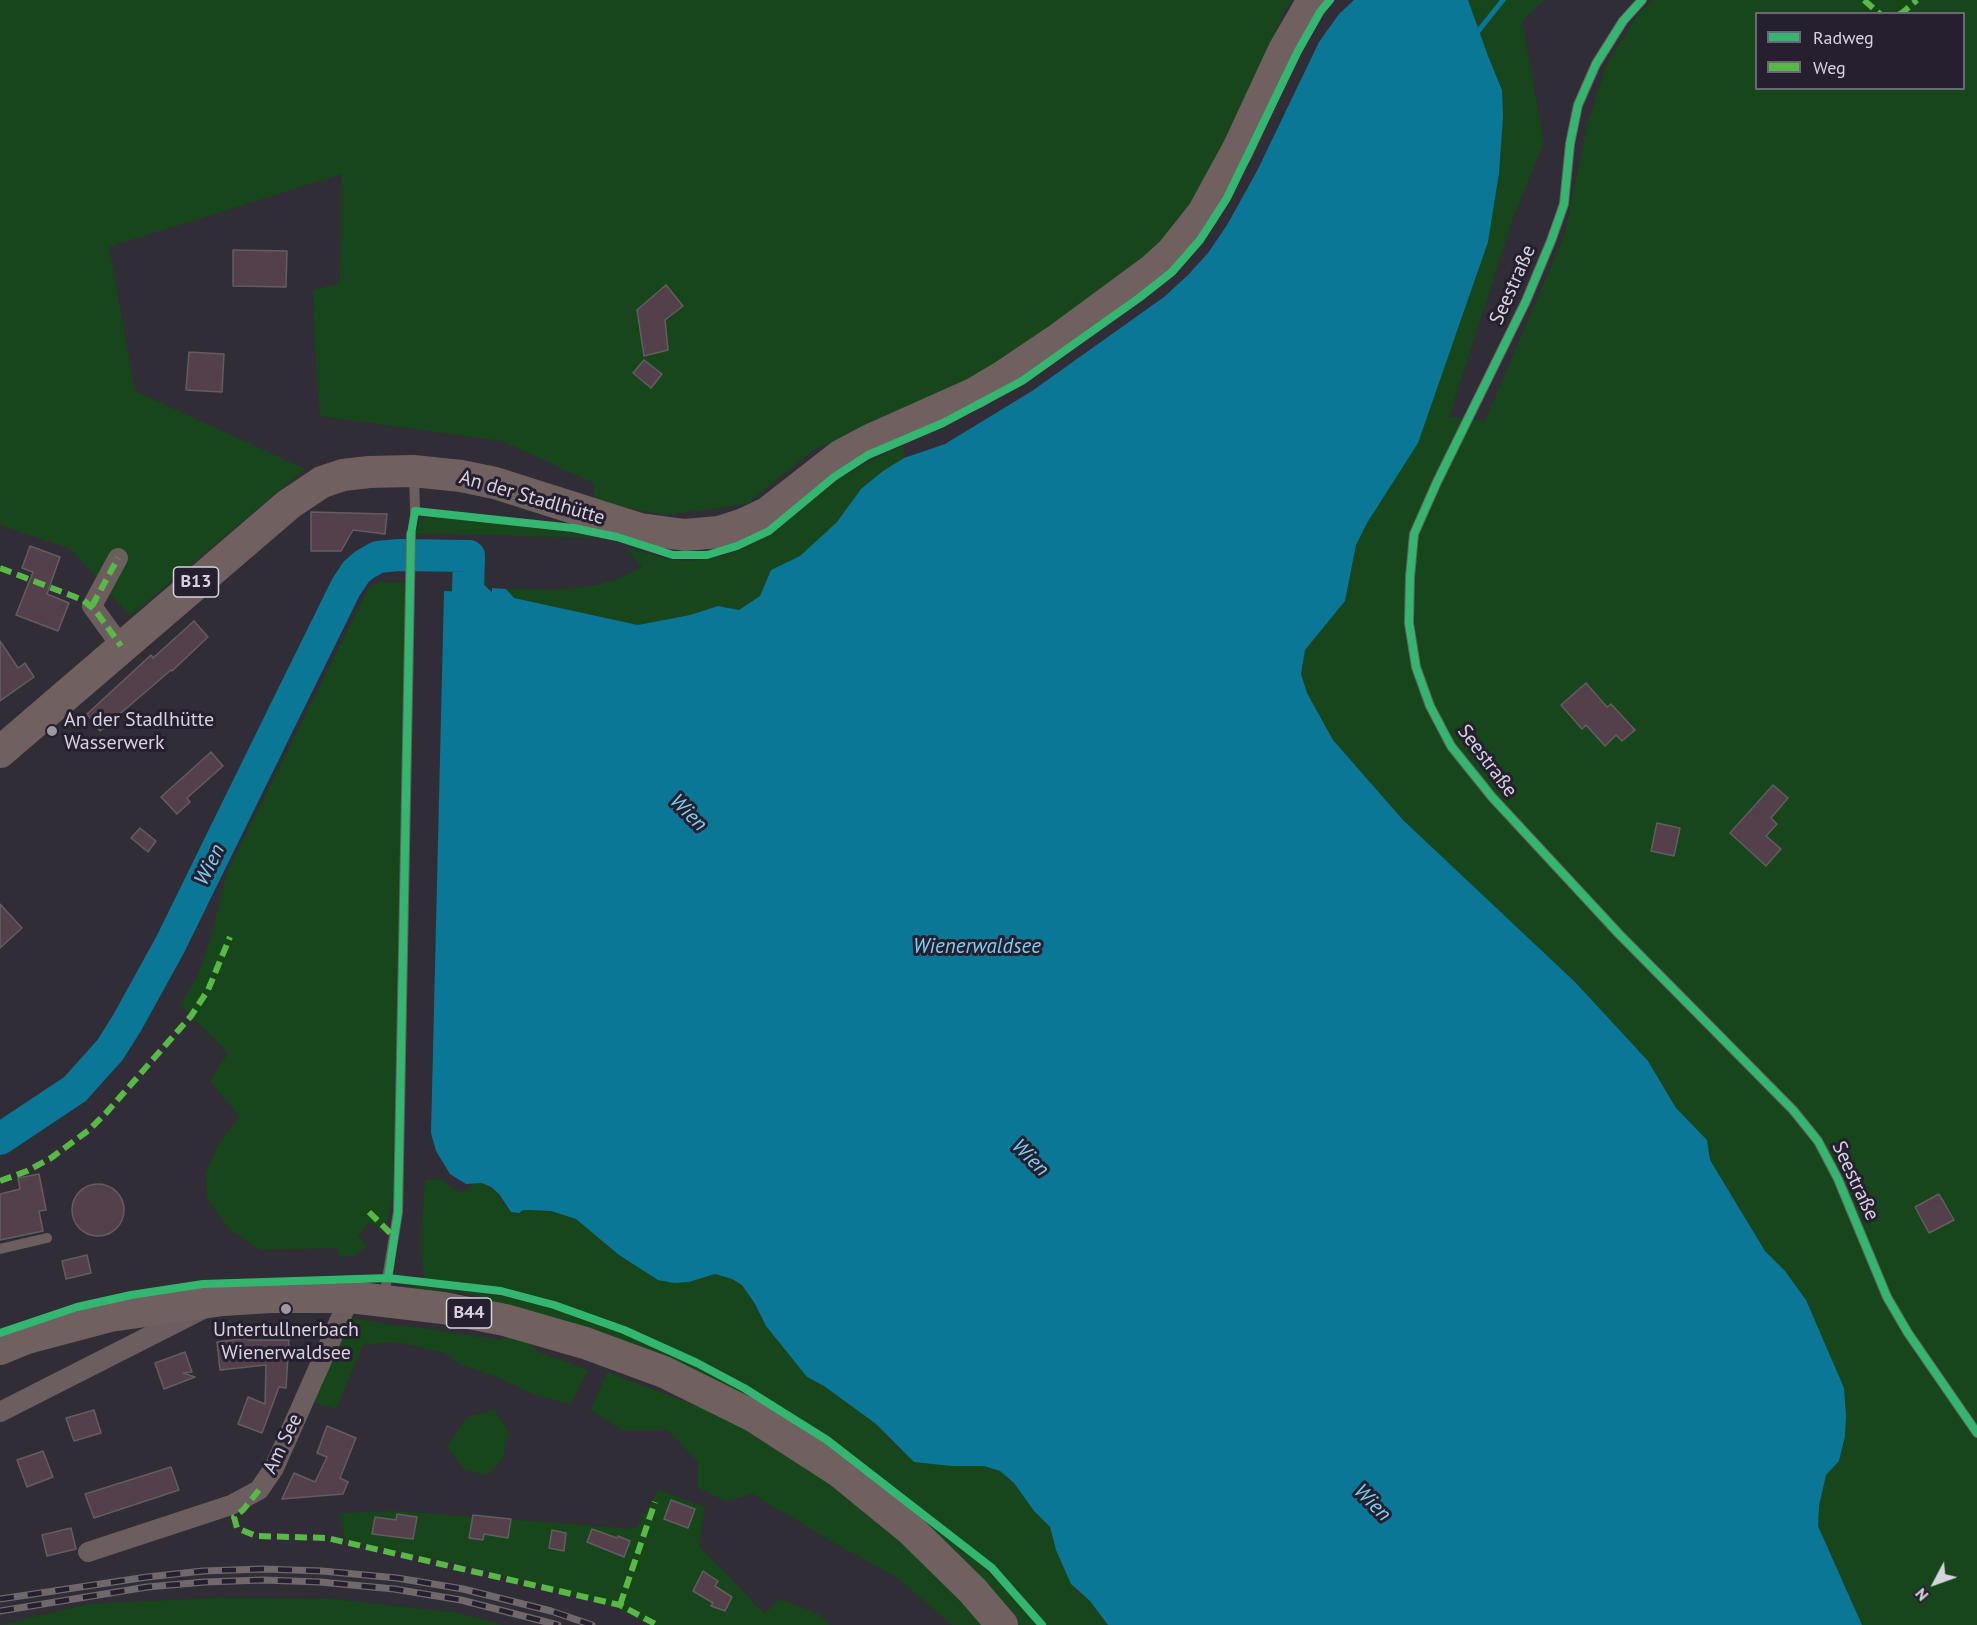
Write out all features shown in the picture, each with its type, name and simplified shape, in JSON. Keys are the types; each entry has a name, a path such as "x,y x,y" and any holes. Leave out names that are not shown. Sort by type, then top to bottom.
{"main road":[{"name":"An der Stadlhütte","path":"0,752 289,504 322,483 343,475 414,471 461,476 495,483 640,529 685,535 719,532 767,513 840,456 872,439 942,409 1002,377 1151,272 1172,252 1203,213 1238,149 1284,50 1313,0"},
{"name":"B44","path":"0,1349 27,1338 110,1316 223,1300 288,1297 384,1300 505,1320 585,1343 664,1372 754,1417 840,1472 911,1530 973,1591 1002,1625"}],"street":[{"path":"118,558 92,606 121,646"},
{"name":"Am See","path":"88,1552 231,1505 259,1490 274,1468 350,1298"},
{"path":"0,1412 223,1300"}],"lane":[{"name":"Seestraße","path":"1642,0 1623,21 1596,64 1578,105 1570,144 1564,204 1551,241 1526,300 1414,534 1409,623 1416,667 1431,706 1451,746 1492,797 1627,943 1793,1110 1818,1141 1838,1179 1887,1297 1908,1333 1977,1433"},
{"path":"414,471 415,512"},
{"path":"384,1300 398,1212 411,534"},
{"path":"0,1249 47,1238"}],"green space":[{"path":"0,0 1293,0 1285,10 1210,183 1167,237 1134,269 978,377 812,451 747,504 666,515 594,501 594,483 502,441 320,416 313,290 340,283 342,174 109,247 135,391 305,469 130,616 71,549 0,525"},
{"path":"1468,0 1544,0 1522,21 1544,142 1513,218 1449,417 1485,421 1564,236 1587,125 1606,66 1639,13 1653,0 1977,0 1977,1625 1862,1625 1818,1526 1819,1506 1826,1475 1839,1461 1845,1436 1844,1388 1785,1271 1765,1251 1710,1160 1707,1140 1676,1108 1648,1061 1575,982 1403,820 1333,740 1307,693 1301,674 1305,650 1345,601 1356,545 1367,523 1502,90"},
{"path":"903,446 904,458 861,489 837,522 800,556 771,570 760,596 739,610 718,606 690,615 638,625 513,598 506,589 558,590 592,586 618,579 642,567 625,547 671,560 690,561 723,556 773,533 839,479 862,465"},
{"path":"429,516 600,538 415,533 420,520"},
{"path":"379,582 406,583 393,1198 388,1219 381,1230 370,1222 358,1236 367,1246 353,1256 340,1257 337,1248 261,1250 230,1230 207,1198 206,1173 219,1143 240,1117 210,1081 228,1053 180,1005 198,976 211,937 226,875 368,589"},
{"path":"441,1179 455,1190 462,1192 470,1188 474,1182 483,1183 499,1194 503,1203 515,1214 523,1210 537,1210 563,1214 576,1219 689,1282 715,1274 742,1285 766,1326 807,1377 824,1386 876,1424 901,1451 929,1463 984,1466 1000,1471 1014,1483 1034,1511 1050,1527 1053,1540 1076,1591 1090,1601 1108,1625 1046,1625 993,1564 850,1453 800,1418 701,1361 629,1329 564,1305 492,1287 424,1278 421,1241 425,1180"},
{"path":"408,1286 513,1298 576,1316 623,1333 689,1363 731,1385 784,1418 483,1298 441,1290 414,1291 409,1290"},
{"path":"349,1317 395,1326 409,1326 499,1340 517,1335 539,1352 588,1370 571,1404 533,1394 462,1365 445,1353 397,1342 363,1345 336,1409 309,1401"},
{"path":"607,1372 726,1417 821,1475 902,1539 986,1625 952,1625 898,1578 753,1494 726,1501 698,1488 698,1462 668,1430 621,1430 591,1410"},
{"path":"494,1410 509,1432 502,1460 486,1475 465,1470 447,1447 467,1417"},
{"path":"659,1490 705,1507 699,1546 765,1614 779,1599 819,1614 830,1625 650,1625 615,1607 473,1567 345,1541 340,1513 394,1511 635,1529"},
{"path":"906,1507 976,1560 1037,1625 1018,1625 993,1595"},
{"path":"215,1598 332,1599 458,1613 504,1625 0,1625 89,1604"}],"water":[{"name":"Wienerwaldsee","path":"1354,0 1468,0 1502,90 1503,117 1499,173 1488,242 1418,443 1367,523 1356,545 1345,601 1305,650 1301,674 1307,693 1333,740 1403,820 1575,982 1648,1061 1676,1108 1707,1140 1710,1160 1765,1251 1785,1271 1806,1300 1844,1388 1846,1416 1845,1436 1839,1461 1826,1475 1819,1506 1818,1526 1862,1625 1108,1625 1090,1601 1071,1584 1056,1550 1050,1527 1034,1511 1014,1483 1000,1471 984,1466 951,1466 914,1462 876,1424 824,1386 807,1377 766,1326 742,1285 715,1274 689,1282 674,1283 658,1280 619,1255 576,1219 551,1211 511,1212 499,1194 491,1187 482,1183 466,1184 450,1174 436,1151 431,1133 444,591 492,593 492,588 506,589 514,598 638,625 690,615 718,606 739,610 760,596 771,570 800,556 837,522 861,489 883,471 904,458 945,444 1032,391 1164,297 1188,275 1208,253 1227,225 1257,171 1319,42 1339,14"}],"building":[{"path":"233,250 287,251 286,287 233,286"},
{"path":"666,285 683,306 665,320 668,350 644,356 637,310"},
{"path":"189,352 224,354 222,392 186,390"},
{"path":"644,360 662,374 651,388 633,373"},
{"path":"311,512 387,514 385,534 353,530 341,551 311,551"},
{"path":"30,546 60,557 47,594 69,603 58,631 16,615 33,572 22,568"},
{"path":"194,621 208,637 172,671 100,731 87,714 151,655 153,658"},
{"path":"0,641 18,668 25,663 34,677 0,701"},
{"path":"1586,683 1607,707 1611,704 1635,730 1622,741 1616,735 1605,746 1586,725 1582,729 1561,705"},
{"path":"211,752 223,766 187,798 190,802 177,814 161,797"},
{"path":"1773,785 1788,798 1771,818 1777,824 1766,836 1781,849 1766,866 1730,833"},
{"path":"1657,823 1680,828 1674,856 1651,851"},
{"path":"140,828 156,841 148,852 131,838"},
{"path":"0,904 22,928 0,948"},
{"path":"39,1174 46,1210 39,1211 43,1231 0,1240 0,1194 20,1189 18,1178"},
{"path":"98,1184 112,1188 120,1196 124,1210 120,1224 112,1232 98,1236 84,1232 76,1224 72,1210 76,1196 84,1188"},
{"path":"1939,1194 1954,1220 1929,1233 1915,1207"},
{"path":"87,1255 91,1273 66,1279 62,1261"},
{"path":"248,1338 248,1340 289,1340 286,1388 279,1387 262,1433 238,1424 248,1397 265,1404 266,1365 220,1370 217,1342"},
{"path":"185,1352 192,1372 183,1373 195,1377 164,1389 155,1363"},
{"path":"94,1410 101,1433 74,1441 66,1418"},
{"path":"327,1426 356,1438 340,1478 348,1482 343,1494 282,1499 294,1473 315,1482 327,1457 317,1453"},
{"path":"43,1451 53,1477 27,1487 17,1460"},
{"path":"171,1467 179,1490 94,1518 85,1494"},
{"path":"671,1500 695,1509 688,1528 664,1519"},
{"path":"397,1514 417,1517 413,1539 372,1534 375,1517 396,1520"},
{"path":"473,1515 511,1519 508,1538 484,1534 483,1540 469,1538"},
{"path":"71,1528 76,1549 47,1556 42,1535"},
{"path":"592,1529 630,1541 624,1557 587,1542"},
{"path":"552,1530 566,1533 564,1551 549,1548"},
{"path":"703,1571 718,1581 715,1586 732,1597 725,1611 711,1606 713,1603 693,1591"}],"waterway":[{"path":"1476,34 1503,0"},
{"name":"Wien","path":"0,1139 75,1089 110,1050 127,1023 170,945 346,587 356,572 378,557 469,556 468,591 498,621"}],"railway":[{"path":"0,1599 203,1571 263,1569 322,1571 397,1578 463,1589 551,1611 592,1625"},
{"path":"0,1611 147,1587 263,1580 320,1582 394,1589 461,1600 558,1625"}],"marked path":[{"path":"1864,0 1878,12"},
{"path":"1903,12 1917,0"},
{"path":"92,606 118,558"},
{"path":"0,568 83,600 95,610 121,646"},
{"path":"0,1181 27,1171 51,1158 89,1130 106,1113 191,1016 208,990 230,937"},
{"path":"369,1212 394,1237"},
{"path":"259,1490 243,1510 234,1517 237,1528 256,1536 327,1538 620,1605 657,1625"},
{"path":"620,1605 655,1502"}],"cycle path":[{"path":"388,1278 398,1212 411,534 415,511 573,528 617,537 673,555 707,555 737,546 769,531 834,477 868,455 943,423 1022,381 1172,272 1200,240 1227,198 1298,51 1320,12 1330,0"},
{"path":"1642,0 1623,21 1596,64 1578,105 1570,144 1564,204 1551,241 1526,301 1414,534 1409,623 1416,667 1430,706 1451,746 1492,797 1619,934 1793,1110 1818,1141 1838,1179 1887,1297 1908,1333 1977,1433"},
{"path":"0,1333 77,1307 131,1295 203,1284 388,1278 501,1291 554,1305 624,1330 697,1363 744,1388 827,1440 992,1568 1042,1625"}],"place":[{"name":"An der Stadlhütte Wasserwerk","path":"52,731"},
{"name":"Untertullnerbach Wienerwaldsee","path":"286,1309"}]}
